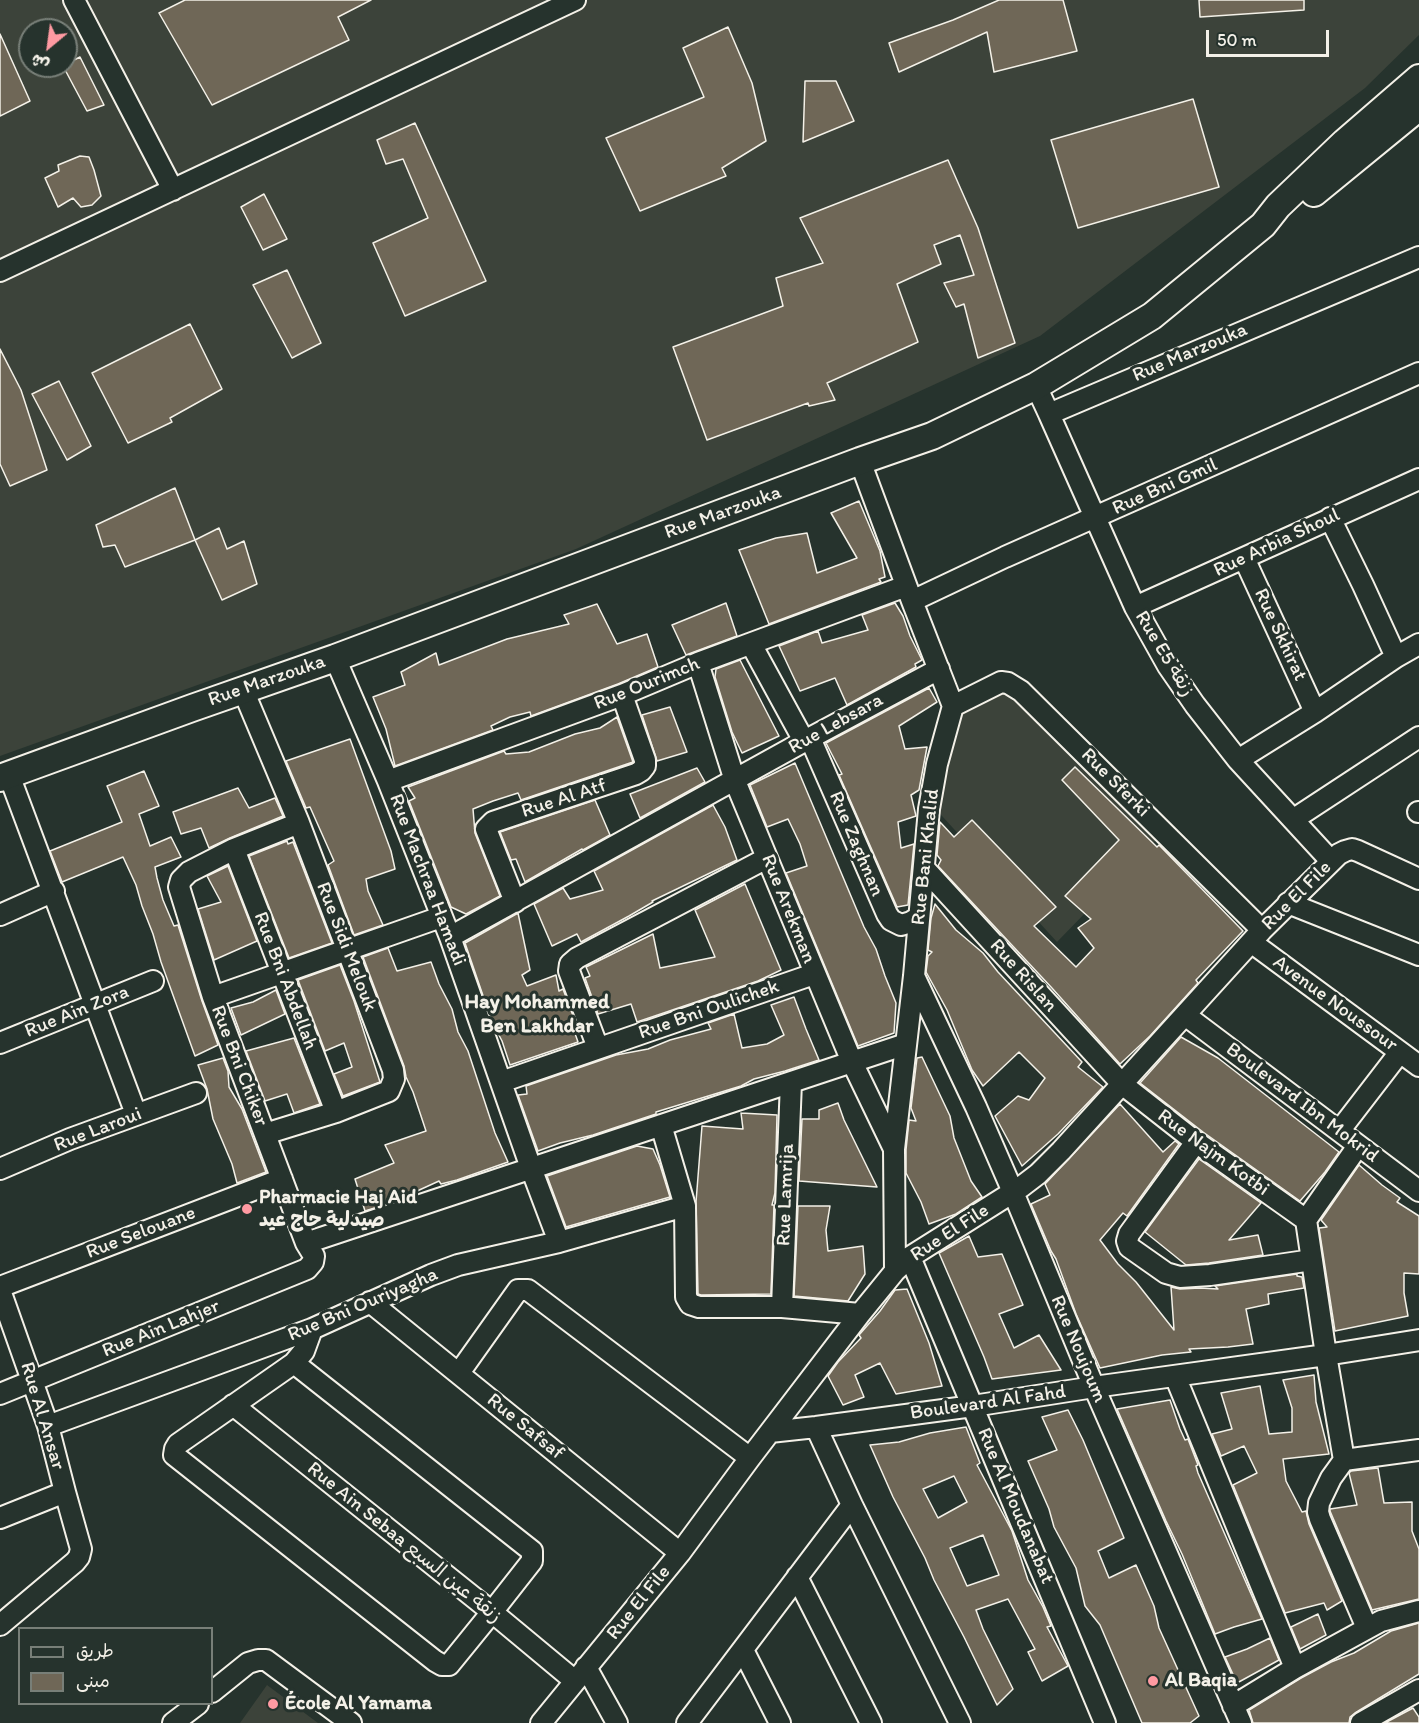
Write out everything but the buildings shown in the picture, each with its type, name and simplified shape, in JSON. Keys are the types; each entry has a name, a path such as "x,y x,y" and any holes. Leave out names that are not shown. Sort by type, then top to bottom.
{"main road":[{"path":"1263,225 1278,206 1345,142 1418,79"},
{"path":"1263,225 1287,216 1419,107"},
{"name":"Rue Marzouka","path":"5,776 335,658 932,436 1036,386 1152,316 1263,225"}],"street":[{"path":"74,0 173,189"},
{"path":"0,271 575,0"},
{"name":"Rue Marzouka","path":"1049,414 1419,257"},
{"name":"Rue Bni Gmil","path":"909,593 1005,557 1096,518 1419,374"},
{"path":"1036,386 1049,414"},
{"name":"Rue E5 زنقة","path":"1049,414 1135,607 1168,666 1238,760 1294,819 1338,856"},
{"path":"860,461 953,706"},
{"name":"Rue Arbia Shoul","path":"1135,607 1419,479"},
{"path":"1330,518 1396,657"},
{"name":"Rue Skhirat","path":"1244,558 1315,712"},
{"name":"Rue Ourimch","path":"388,781 622,695 698,663 909,593"},
{"path":"751,644 807,739"},
{"path":"1238,760 1419,644"},
{"name":"Rue Machraa Hamadi","path":"335,658 388,781 450,937 559,1242"},
{"name":"Rue Arekman","path":"698,663 735,781 852,1062 894,1149"},
{"name":"Rue Lebsara","path":"450,937 735,781 807,739 939,669"},
{"name":"Rue Sferki","path":"953,706 1001,682 1008,683 1022,691 1257,936"},
{"name":"Rue Sidi Melouk","path":"243,690 299,823 393,1070 394,1078 389,1090 336,1112"},
{"name":"Rue Al Atf","path":"515,902 486,829 493,822 642,771 645,760 622,695"},
{"name":"Rue Bani Khalid","path":"895,1271 894,1149 914,976 929,809 937,764 953,706"},
{"path":"1294,819 1419,737"},
{"name":"Rue Zaghnan","path":"807,739 887,914 891,920 901,925 919,917"},
{"path":"5,776 54,891 136,1114"},
{"path":"234,849 299,823"},
{"name":"Rue Bni Chiker","path":"234,849 189,872 181,880 179,887 213,997 310,1250"},
{"name":"Rue Bni Abdellah","path":"234,849 336,1112"},
{"path":"1338,856 1352,849 1419,879"},
{"name":"Rue El File","path":"541,1723 680,1553 750,1458 895,1271 910,1257 1030,1180 1061,1152 1257,936 1338,856"},
{"path":"598,1048 569,970 570,964 577,958 767,858"},
{"name":"Rue Rislan","path":"924,868 1122,1084"},
{"path":"0,915 54,891"},
{"path":"1288,903 1419,955"},
{"path":"213,997 441,917"},
{"name":"Avenue Noussour","path":"1257,936 1419,1066"},
{"name":"Rue Bni Oulichek","path":"501,1082 814,974"},
{"name":"Rue Noujoum","path":"914,976 976,1107 1094,1387 1237,1714"},
{"name":"Rue Ain Zora","path":"1,1040 153,981"},
{"name":"Boulevard Ibn Mokrid","path":"1185,1015 1419,1191"},
{"path":"310,1250 531,1168 906,1044"},
{"path":"1340,1130 1400,1052"},
{"name":"Rue Lamrija","path":"782,1308 791,1082"},
{"name":"Rue Najm Kotbi","path":"1122,1084 1196,1142 1306,1220"},
{"name":"Rue Laroui","path":"0,1169 70,1139 196,1093"},
{"path":"265,1134 336,1112"},
{"path":"661,1125 685,1206 686,1297 690,1304 699,1307 782,1308 860,1314"},
{"path":"1196,1142 1129,1234 1127,1241 1129,1247 1166,1273 1180,1276 1210,1275 1312,1260"},
{"path":"1358,1146 1306,1220 1344,1460 1323,1492 1318,1512 1367,1628"},
{"name":"Rue Selouane","path":"0,1288 282,1179"},
{"name":"Rue Bni Ouriyagha","path":"48,1426 312,1329 430,1275 458,1265 559,1242 685,1206"},
{"name":"Rue Ain Lahjer","path":"0,1394 307,1269 313,1262 310,1250"},
{"name":"Rue Al Moudanabat","path":"910,1257 1106,1723"},
{"name":"Rue Al Ansar","path":"0,1288 48,1426 81,1543 79,1557 75,1562 0,1625"},
{"path":"459,1373 518,1290 528,1290 750,1458"},
{"name":"Rue Safsaf","path":"370,1302 680,1553"},
{"path":"294,1363 530,1548 533,1554 532,1561 451,1663 442,1665 435,1660 174,1455 173,1452 178,1444 294,1363 304,1351 312,1329"},
{"name":"Boulevard Al Fahd","path":"770,1432 973,1406 1419,1340"},
{"path":"1175,1376 1295,1668"},
{"name":"Rue Ain Sebaa زنقة عين السبع","path":"232,1405 492,1612 580,1674 617,1723"},
{"path":"816,1427 960,1723"},
{"path":"1344,1460 1418,1454"},
{"path":"0,1518 65,1492"},
{"path":"687,1723 852,1505"},
{"path":"797,1577 871,1723"},
{"path":"1237,1714 1295,1668 1381,1621 1419,1611"},
{"path":"743,1650 780,1723"},
{"path":"213,1691 248,1664 258,1659 266,1660 351,1723"},
{"path":"1360,1723 1419,1690"},
{"path":"174,1723 197,1705"}],"shaded area":[{"path":"0,0 1419,0 1419,35 1365,88 1040,336 576,549 0,756"},
{"path":"1003,688 1156,840 1057,942 932,805 961,710"},
{"name":"École Al Yamama","path":"267,1685 318,1723 240,1723"}],"place":[{"name":"Pharmacie Haj Aid صيدلية حاج عيد","path":"247,1209"},
{"name":"Al Baqia","path":"1153,1681"},
{"name":"École Al Yamama","path":"273,1704"}],"district":[{"name":"Hay Mohammed Ben Lakhdar","path":"537,1015"}]}
